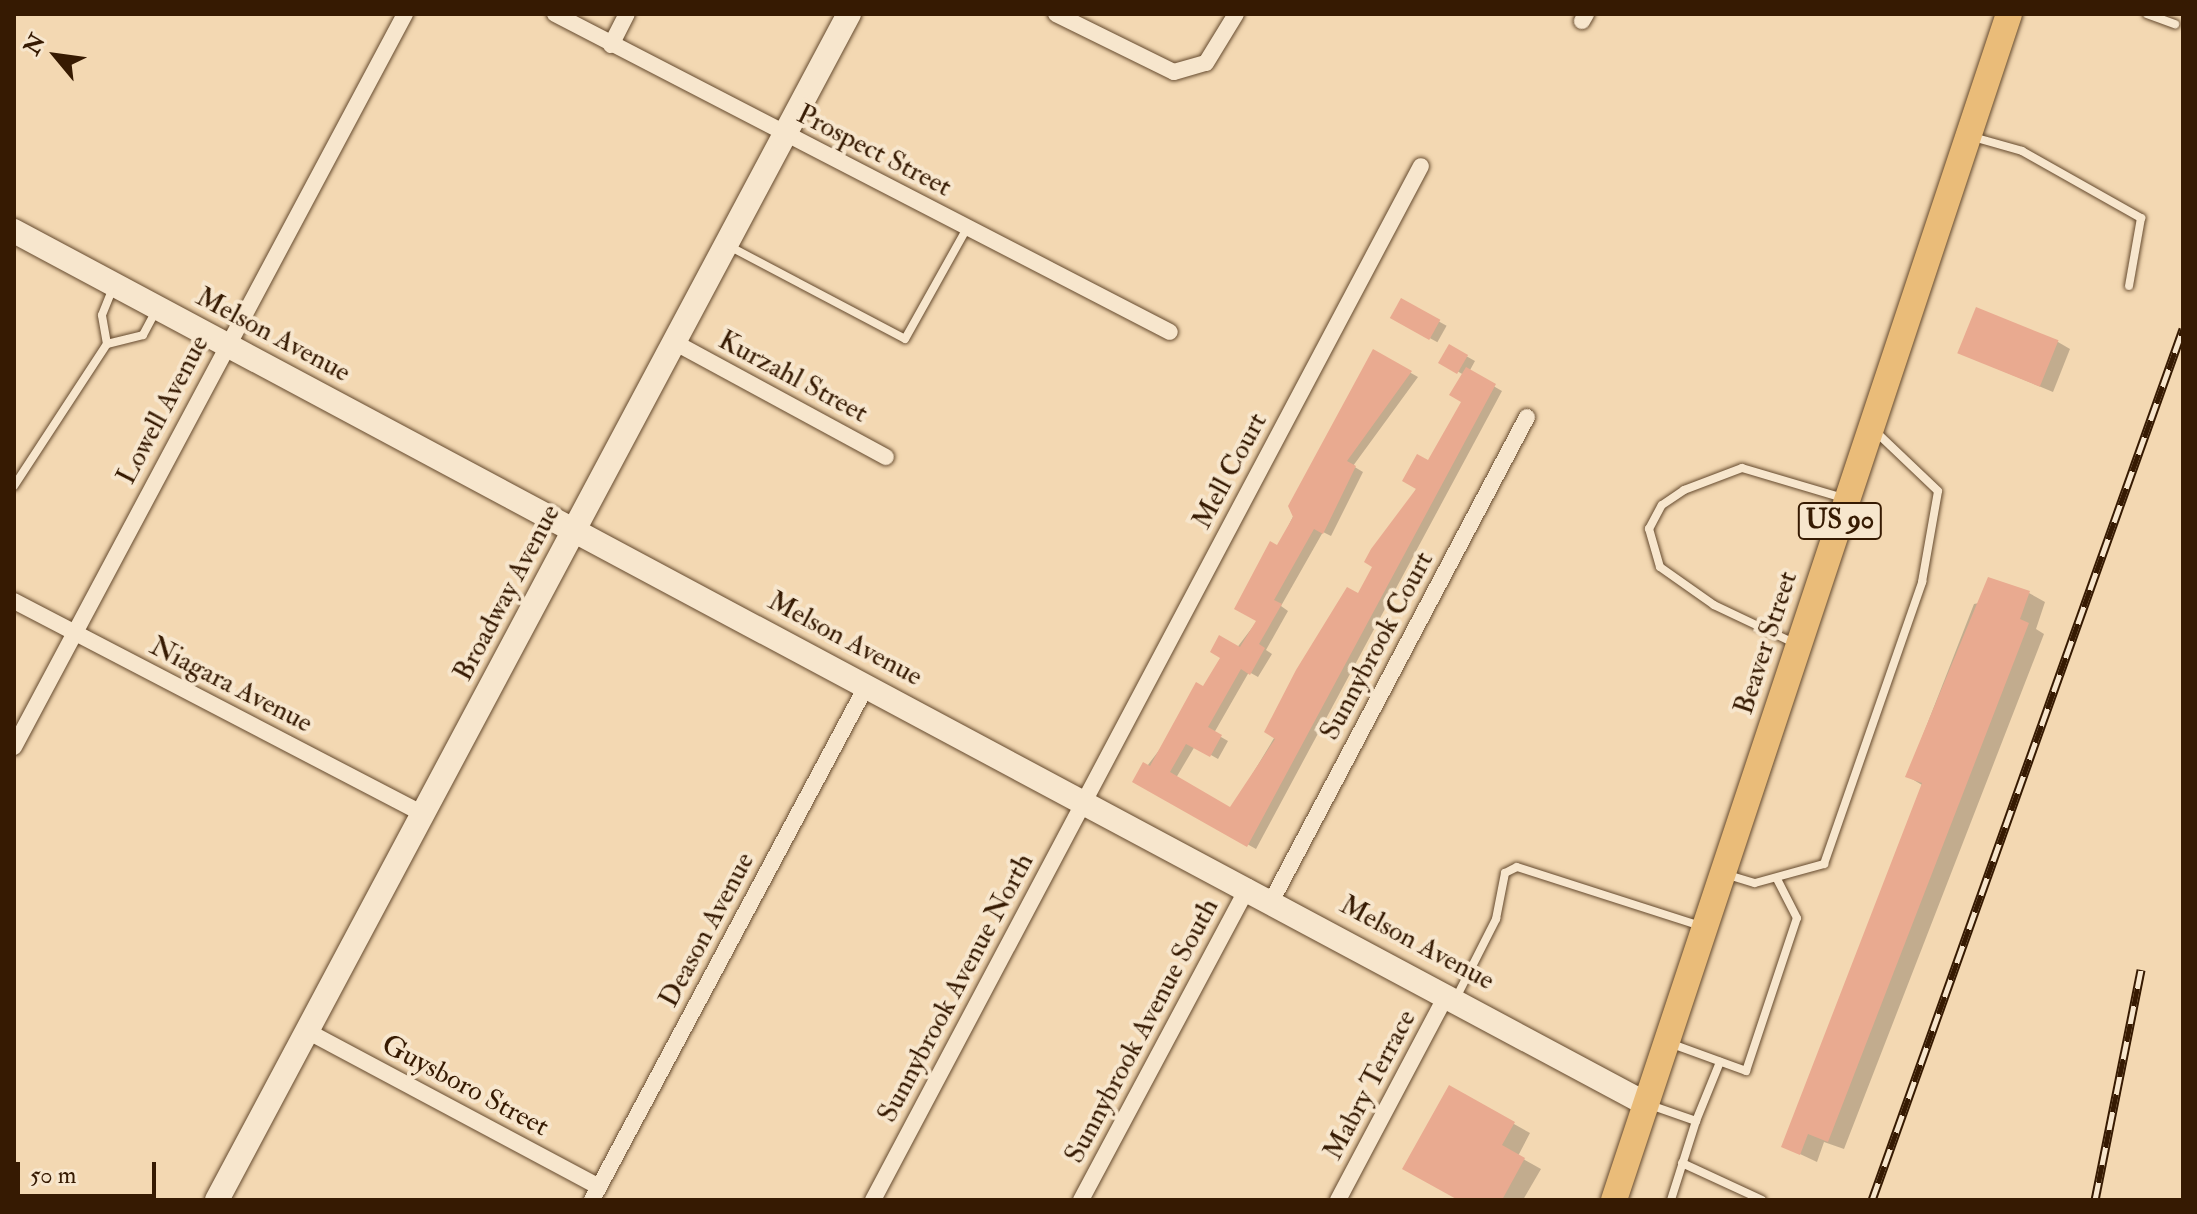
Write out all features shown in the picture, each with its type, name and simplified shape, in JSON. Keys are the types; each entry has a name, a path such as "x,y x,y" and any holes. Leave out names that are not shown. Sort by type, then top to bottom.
{"main road":[{"name":"Beaver Street","path":"1614,1200 2009,14"}],"street":[{"name":"Lowell Avenue","path":"14,747 405,14"},
{"name":"Prospect Street","path":"555,14 1170,332"},
{"path":"611,45 627,14"},
{"name":"Broadway Avenue","path":"217,1200 849,14"},
{"path":"1056,14 1156,68 1192,71 1217,50 1236,14"},
{"name":"Mell Court","path":"1085,800 1421,166"},
{"name":"Melson Avenue","path":"14,231 1452,996 1646,1104"},
{"name":"Kurzahl Street","path":"674,342 886,457"},
{"name":"Sunnybrook Court","path":"1272,900 1527,417"},
{"name":"Niagara Avenue","path":"14,601 423,814"},
{"name":"Deason Avenue","path":"596,1194 867,685"},
{"name":"Sunnybrook Avenue North","path":"873,1200 1085,800"},
{"name":"Sunnybrook Avenue South","path":"1081,1200 1248,887"},
{"name":"Mabry Terrace","path":"1338,1200 1452,996"},
{"name":"Guysboro Street","path":"307,1031 596,1194"}],"lane":[{"path":"2147,14 2175,24"},
{"path":"1969,135 2022,151 2141,218 2129,286"},
{"path":"726,245 905,339 967,228"},
{"path":"107,344 102,315 114,285"},
{"path":"14,486 107,344 143,335 158,308"},
{"path":"1723,874 1755,883 1824,864 1922,582 1938,491 1872,427"},
{"path":"1799,646 1723,610 1660,567 1649,529 1662,505 1684,490 1742,468 1848,500"},
{"path":"1452,996 1496,919 1505,873 1517,867 1706,927"},
{"path":"1667,1042 1746,1071 1797,918 1777,879"},
{"path":"1671,1200 1696,1121 1720,1062"},
{"path":"1646,1104 1696,1121"},
{"path":"1682,1163 1762,1200"}],"building":[{"path":"1401,298 1440,320 1429,340 1390,318"},
{"path":"1976,307 2059,340 2040,387 1957,353"},
{"path":"1449,344 1468,355 1457,374 1438,363"},
{"path":"1373,349 1412,371 1347,461 1356,466 1323,534 1314,529 1274,600 1282,604 1259,644 1265,648 1250,675 1241,669 1208,727 1222,735 1210,757 1186,744 1170,772 1230,807 1275,739 1264,732 1296,670 1347,587 1358,593 1372,567 1364,562 1371,549 1416,489 1402,481 1417,454 1428,460 1461,402 1449,395 1466,367 1496,384 1247,847 1132,782 1143,762 1150,766 1196,682 1203,686 1220,658 1210,652 1219,635 1240,647 1256,621 1234,609 1270,541 1277,545 1293,517 1288,506"},
{"path":"1988,577 2030,591 2020,619 2029,623 1828,1142 1808,1134 1800,1155 1781,1147 1922,783 1905,777"},
{"path":"1449,1085 1515,1122 1502,1145 1525,1158 1502,1200 1458,1200 1402,1169"}],"railway":[{"path":"1872,1200 2183,329"},
{"path":"2095,1200 2141,970"}]}
